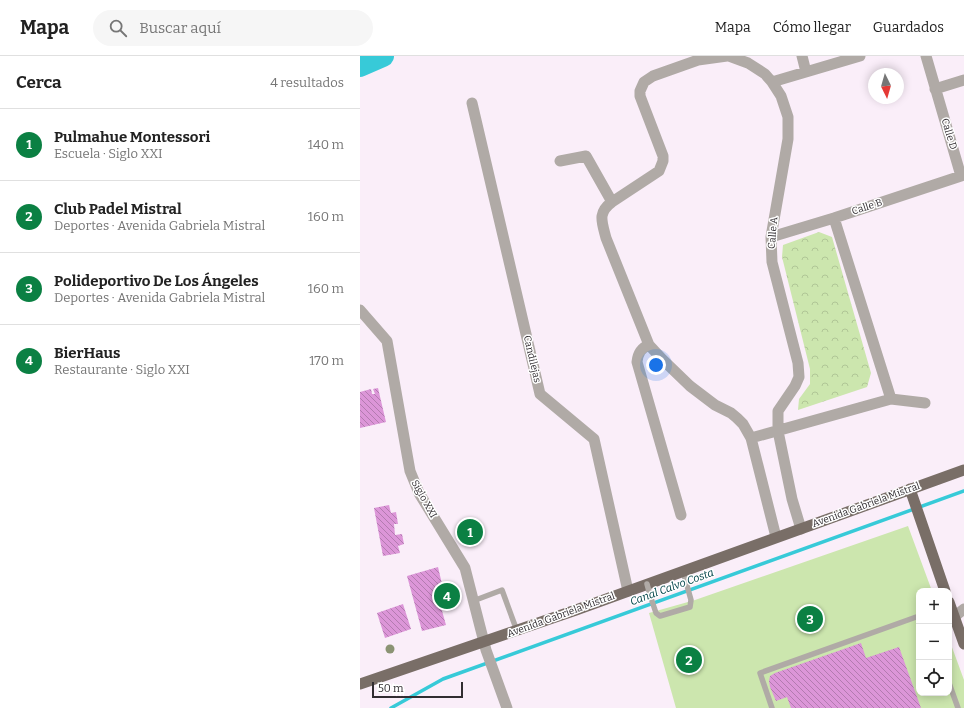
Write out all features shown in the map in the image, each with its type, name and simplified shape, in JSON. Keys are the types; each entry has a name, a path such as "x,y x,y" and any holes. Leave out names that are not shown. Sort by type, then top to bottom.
{"main road":[{"name":"Avenida Gabriela Mistral","path":"360,684 485,648 517,631 628,591 649,590 684,577 776,537 912,494 964,470"},
{"path":"912,494 944,588"},
{"path":"952,612 964,644"}],"street":[{"name":"Calle A","path":"776,537 751,438 738,418 727,410 715,405 690,386 662,360 649,345 602,225 602,215 604,210 612,202 655,174 662,166 663,156 640,96 640,91 644,82 653,76 698,60 728,56 743,60 757,68 772,82 781,96 785,106 789,128 771,237 772,262 798,363 799,377 795,386 778,411 778,431 792,499 801,529"},
{"path":"802,56 806,72"},
{"path":"772,82 860,56"},
{"name":"Calle D","path":"926,56 963,176"},
{"path":"935,89 964,80"},
{"name":"Candilejas","path":"472,103 540,394 594,439 628,591"},
{"path":"560,161 586,156 612,202"},
{"name":"Calle B","path":"771,237 963,176"},
{"path":"834,218 891,399"},
{"name":"Siglo XXI","path":"360,310 387,341 410,471 419,493 465,568 485,648 507,708"},
{"path":"649,345 639,353 637,362 681,515"},
{"path":"751,438 891,399 925,403"},
{"path":"954,617 964,609"}],"lane":[{"path":"649,590 656,613 660,616 690,607 690,595 684,577"},
{"path":"473,601 502,590 517,631"},
{"path":"772,708 760,673 916,617"},
{"path":"952,691 958,708"}],"green space":[{"path":"819,232 832,237 871,373 867,387 798,410 799,399 810,384 810,369 782,257 783,245"},
{"path":"908,526 931,588 916,588 916,696 952,696 952,647 964,680 964,708 676,708 649,613 695,600"}],"building":[{"path":"378,388 386,422 360,428 360,392 371,389 372,394 375,394 373,389"},
{"path":"389,505 391,513 396,512 398,524 394,524 395,535 402,534 404,544 398,546 400,553 383,556 374,508"},
{"path":"438,567 442,584 435,586 446,625 422,631 407,576"},
{"path":"403,604 411,629 385,638 377,613"},
{"path":"861,643 866,658 899,647 921,708 791,708 787,697 776,701 769,681 770,676"}],"waterway":[{"path":"360,66 383,56"},
{"name":"Canal Calvo Costa","path":"391,708 443,679 964,491"}],"place":[{"name":"Pulmahue Montessori","path":"470,532"},
{"name":"BierHaus","path":"447,596"},
{"name":"Polideportivo De Los Ángeles","path":"810,619"},
{"name":"Club Padel Mistral","path":"689,660"}]}
